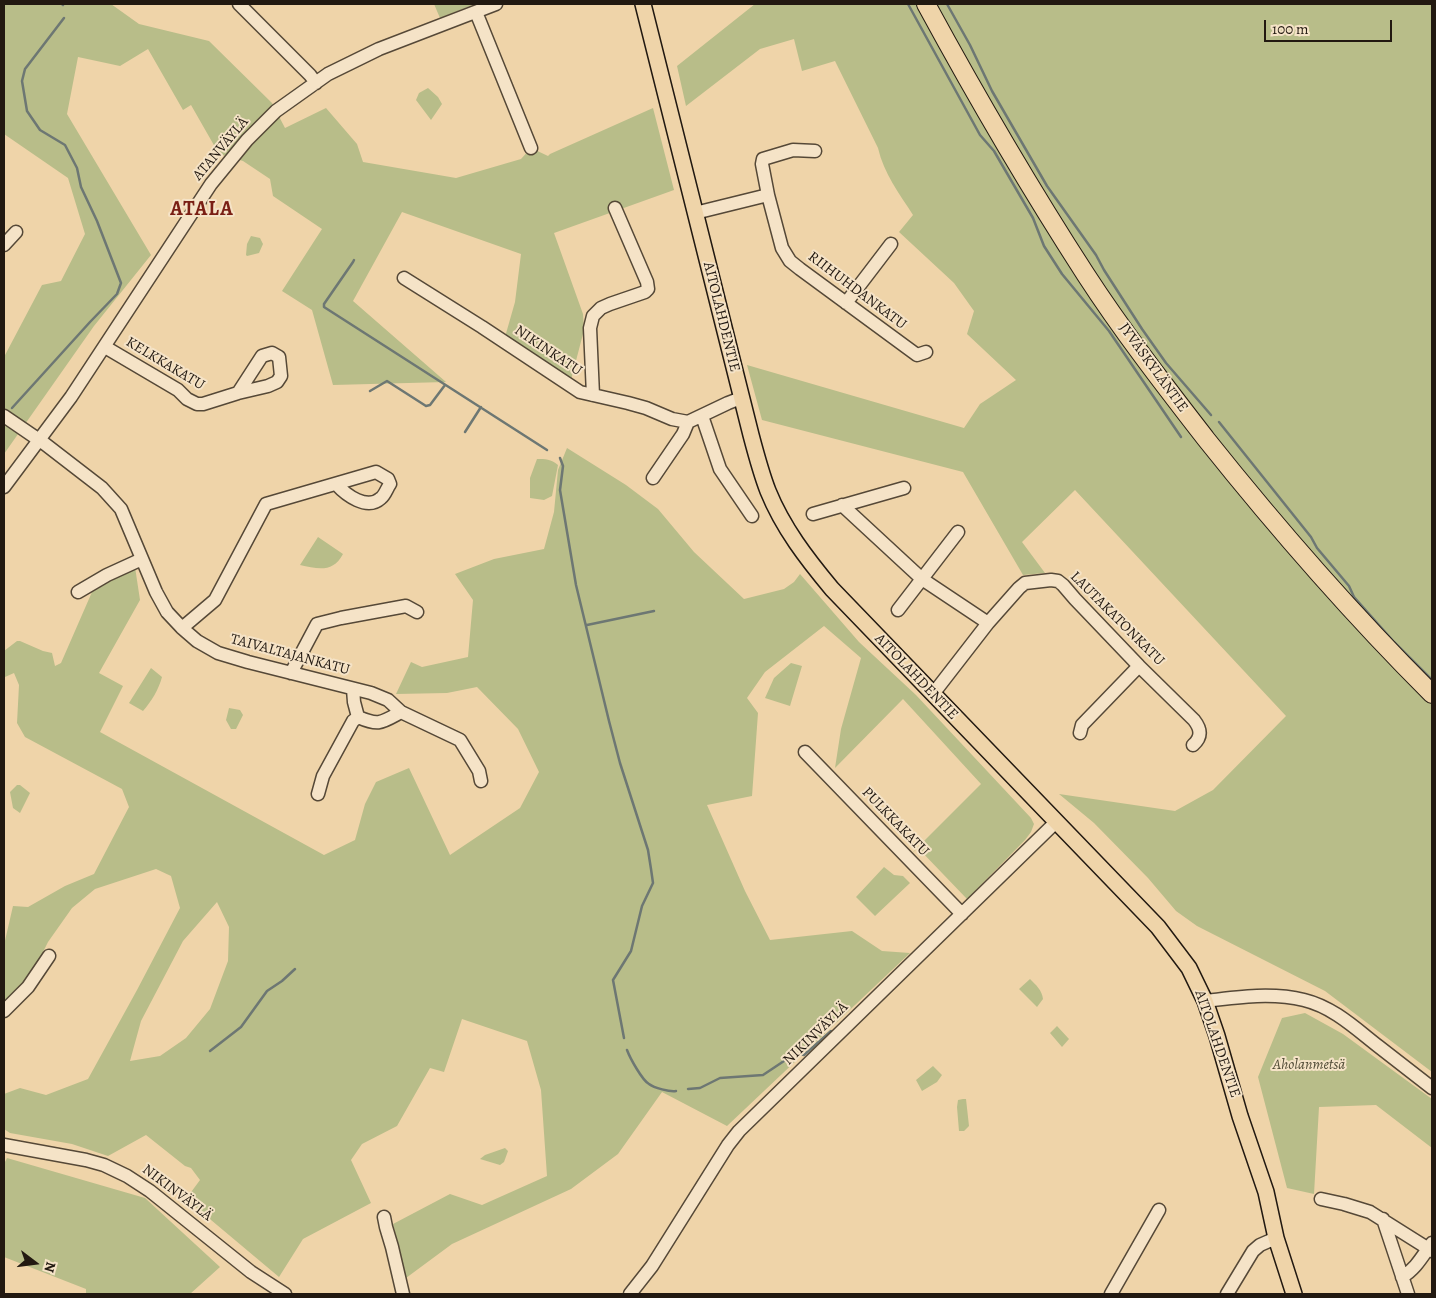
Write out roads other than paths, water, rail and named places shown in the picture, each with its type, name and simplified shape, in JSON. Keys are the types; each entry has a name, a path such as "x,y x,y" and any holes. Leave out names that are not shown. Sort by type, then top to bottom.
{"highway":[{"name":"JYVÄSKYLÄNTIE","path":"926,4 969,83 1018,166 1087,276 1155,373 1257,503 1395,658 1432,694"}],"main road":[{"name":"AITOLAHDENTIE","path":"643,4 758,463 768,492 781,518 796,544 844,603 1158,927 1189,968 1217,1036 1240,1116 1266,1192 1276,1238 1294,1294"}],"street":[{"name":"ATANVÄYLÄ","path":"4,487 70,399 222,169 276,111 316,82 353,61 379,49 496,4"},
{"path":"242,5 316,82"},
{"path":"476,12 531,148"},
{"name":"RIIHUHDANKATU","path":"815,151 793,150 763,159 762,164 768,195 782,248 790,261 800,269 917,355 926,352"},
{"path":"696,213 768,195"},
{"path":"593,395 590,328 593,316 601,308 645,292 648,288 615,208"},
{"path":"4,245 16,232"},
{"path":"846,303 891,244"},
{"name":"NIKINKATU","path":"404,278 580,392 628,403 672,419 688,422"},
{"name":"KELKKAKATU","path":"105,347 178,390 196,404 209,403 238,393"},
{"path":"654,478 683,434 688,422 741,398"},
{"name":"TAIVALTAJANKATU","path":"4,416 40,440 102,488 121,509 156,592 168,612 197,641 218,653 371,693 388,700 401,712 460,740 479,771 481,781"},
{"path":"702,416 708,429 720,469 752,516"},
{"path":"182,628 215,600 266,504 336,484"},
{"path":"813,514 904,488"},
{"path":"842,505 922,579 988,623"},
{"path":"898,610 958,532"},
{"path":"78,592 142,558"},
{"name":"LAUTAKATONKATU","path":"933,694 988,623 1019,588 1025,583 1058,581 1198,726 1200,736 1193,745"},
{"path":"291,673 317,624 406,606 417,612"},
{"path":"1080,733 1082,725 1139,666"},
{"path":"353,689 358,716 372,723 384,722 401,712"},
{"path":"318,794 323,776 353,720 358,716"},
{"name":"PULKKAKATU","path":"805,752 962,914"},
{"name":"NIKINVÄYLÄ","path":"630,1294 652,1266 726,1149 740,1131 1056,822"},
{"path":"4,1011 28,987 49,956"},
{"path":"1204,1001 1236,997 1276,996 1316,1003 1344,1019 1432,1088"},
{"name":"NIKINVÄYLÄ","path":"4,1146 86,1160 104,1165 127,1176 150,1191 251,1272 285,1294"},
{"path":"1321,1200 1370,1212 1431,1247 1415,1267 1402,1277"},
{"path":"1111,1294 1159,1210"},
{"path":"384,1217 403,1294"},
{"path":"1383,1219 1408,1294"},
{"path":"1227,1294 1254,1251 1260,1245 1276,1238"}],"waterway":[{"path":"908,4 980,135 994,151 1033,218 1044,246 1062,274 1109,331 1181,437"},
{"path":"947,4 970,45 992,91 1047,186 1096,255 1142,329 1166,363 1211,415"},
{"path":"12,408 117,294 121,283 97,221 81,187 77,168 65,145 40,130 27,111 22,81 25,69 64,18"},
{"path":"354,260 324,304 324,307 547,450"},
{"path":"370,391 387,381 426,406 430,405 445,385"},
{"path":"465,432 481,407"},
{"path":"1219,422 1349,586 1354,597 1394,642 1432,680"},
{"path":"560,458 563,466 560,490 576,585 620,763 648,850 653,883 642,906 631,951 613,980 624,1038"},
{"path":"587,625 654,611"},
{"path":"210,1051 241,1027 267,991 295,969"},
{"path":"688,1089 700,1088 720,1078 763,1075 796,1053 804,1055 831,1031"},
{"path":"627,1050 646,1082 658,1088 676,1091"}],"district":[{"name":"ATALA","path":"202,210"}],"park label":[{"name":"Aholanmetsä","path":"1309,1065"}]}
